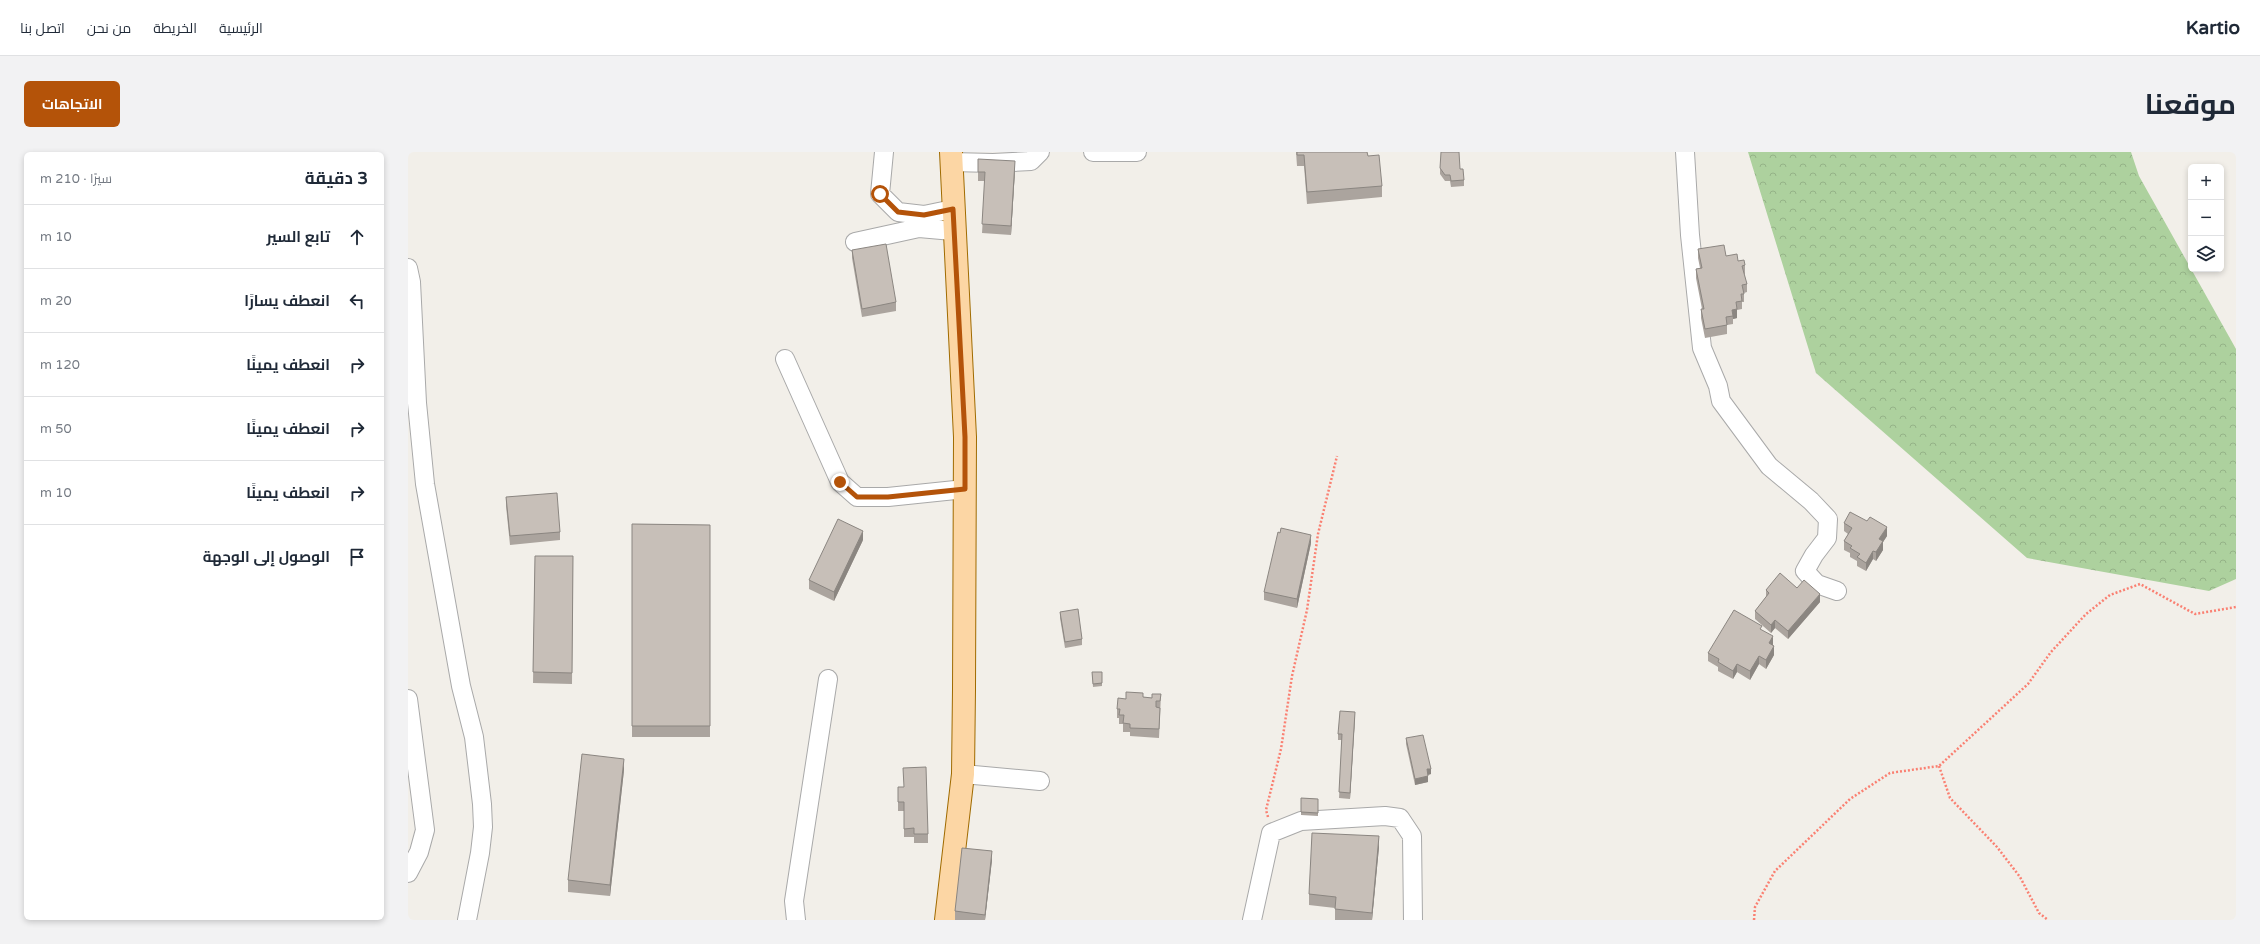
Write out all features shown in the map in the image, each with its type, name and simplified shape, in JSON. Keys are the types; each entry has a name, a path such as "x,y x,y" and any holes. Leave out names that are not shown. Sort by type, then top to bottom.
{"main road":[{"path":"946,920 963,774 965,489 965,437 953,231 951,157"}],"street":[{"path":"884,152 880,194 898,212 924,215 953,209"},
{"path":"951,157 993,163 1030,161 1040,152"},
{"path":"1092,152 1137,152"},
{"path":"1685,152 1690,242 1702,348 1718,386 1721,401 1738,421 1769,466 1811,501 1828,519 1828,538 1814,554 1805,571 1817,584 1837,591"},
{"path":"855,242 918,228 953,231"},
{"path":"408,268 411,282 417,404 424,478 461,686 474,737 482,804 483,827 480,853 467,920"},
{"path":"785,359 840,482 857,497 888,497 965,489"},
{"path":"796,920 794,901 828,679"},
{"path":"408,699 425,830 419,852 408,873"},
{"path":"963,774 1040,781"},
{"path":"1252,920 1271,833 1301,821 1385,816 1400,818 1412,836 1413,920"}],"path":[{"path":"1271,833 1266,810 1281,748 1292,676 1307,610 1318,534 1336,456"},
{"path":"1754,920 1755,906 1775,871 1850,799 1890,773 1939,766 2028,684 2067,634 2086,614 2110,595 2140,584 2195,614 2236,607"},
{"path":"1939,766 1950,798 1997,847 2020,878 2039,913 2048,920"}],"green space":[{"path":"1748,152 2131,152 2139,176 2188,263 2188,272 2193,272 2236,349 2236,579 2209,591 2027,558 1816,373"}],"building":[{"path":"1297,152 1367,152 1368,156 1379,155 1382,186 1307,192 1304,155 1297,155"},
{"path":"1441,152 1459,152 1460,169 1463,169 1464,180 1451,181 1450,175 1445,175 1440,168"},
{"path":"978,159 1015,161 1011,226 982,224 985,172 978,172"},
{"path":"886,244 896,302 862,309 852,250"},
{"path":"1724,245 1726,256 1737,254 1738,261 1744,260 1745,265 1742,266 1747,284 1742,285 1744,294 1741,294 1742,301 1736,302 1737,309 1732,310 1733,316 1726,317 1727,325 1705,329 1701,309 1704,309 1696,269 1702,268 1698,249"},
{"path":"557,493 560,532 510,536 506,497"},
{"path":"1850,512 1867,521 1870,517 1887,527 1879,539 1883,541 1876,552 1873,551 1866,563 1857,557 1860,554 1850,548 1852,546 1844,541 1852,528 1844,523"},
{"path":"838,519 863,531 834,592 809,580"},
{"path":"632,524 710,525 710,726 632,726"},
{"path":"1281,528 1311,535 1297,599 1264,592 1278,532 1280,533"},
{"path":"535,556 573,556 572,673 533,672"},
{"path":"1780,573 1797,588 1804,580 1820,594 1788,631 1775,620 1771,625 1755,611 1769,593 1766,590"},
{"path":"1078,609 1082,639 1065,642 1060,612"},
{"path":"1734,610 1762,626 1760,629 1773,636 1769,643 1774,646 1766,660 1759,656 1750,671 1737,664 1733,671 1718,662 1719,659 1708,653"},
{"path":"1092,672 1102,672 1102,683 1093,684"},
{"path":"1126,692 1143,693 1143,697 1152,698 1152,694 1161,694 1160,701 1156,701 1156,707 1160,708 1159,729 1130,728 1130,724 1123,723 1124,715 1119,715 1120,709 1117,709 1118,698 1126,699"},
{"path":"1340,711 1355,712 1350,793 1339,792 1342,734 1338,734"},
{"path":"1423,735 1431,769 1427,769 1428,776 1415,779 1406,738"},
{"path":"582,754 624,759 610,885 568,880"},
{"path":"926,767 928,834 914,834 914,828 904,829 904,802 898,802 898,787 904,787 903,768"},
{"path":"1301,798 1318,799 1318,813 1301,812"},
{"path":"1312,833 1379,836 1372,913 1335,909 1336,897 1309,894"},
{"path":"962,848 992,851 985,915 955,911"}],"route":[{"path":"840,482 857,497 888,497 965,489 965,437 953,209 924,215 898,212 880,194"}]}
